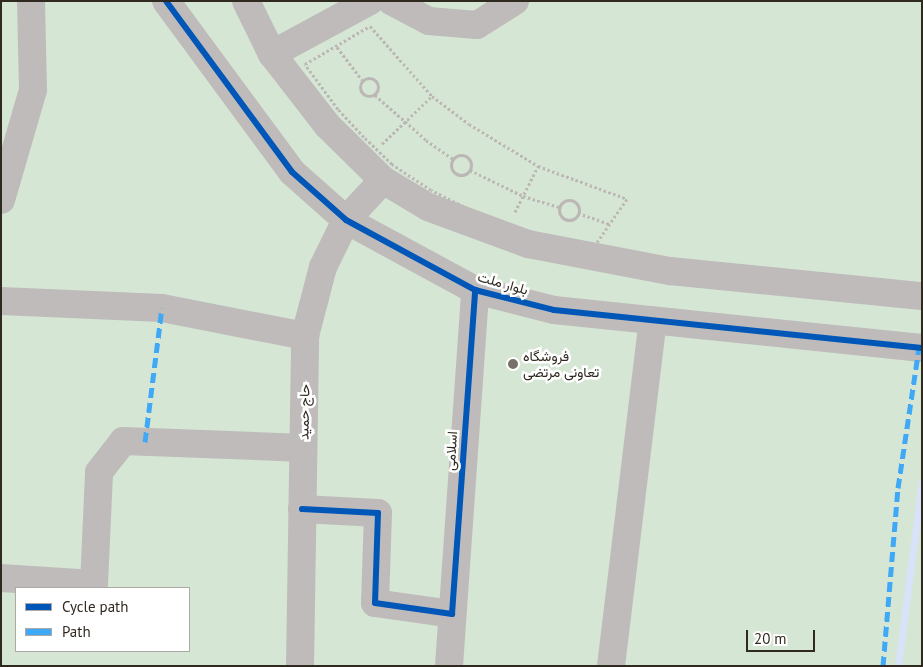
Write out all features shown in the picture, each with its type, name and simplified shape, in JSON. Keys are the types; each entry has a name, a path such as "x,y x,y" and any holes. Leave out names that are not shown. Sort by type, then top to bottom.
{"street":[{"path":"1,200 32,90 30,1"},
{"name":"بلوار ملت","path":"166,1 292,172 346,220 476,290 554,310 922,348"},
{"path":"246,1 272,54 327,125 383,180 428,207 507,230 528,244 670,271 922,296"},
{"path":"272,54 370,1"},
{"path":"392,1 429,21 477,25 515,1"},
{"name":"حاج حمید","path":"300,666 305,336 323,267 346,220 383,180"},
{"name":"اسلامی","path":"449,666 476,290"},
{"path":"1,301 162,308 305,336"},
{"path":"611,666 653,321"},
{"path":"1,578 94,584 99,472 123,441 303,448"},
{"path":"302,509 378,513 375,603 452,614"}],"path":[{"path":"370,26 432,96 499,145 538,166 627,199 595,245 507,230 432,190 392,164 338,110 305,64 336,45 370,26"},
{"path":"336,45 362,80"},
{"path":"372,78 376,81 378,91 366,97 359,90 362,80 372,78"},
{"path":"375,94 405,122 453,159"},
{"path":"377,149 432,96"},
{"path":"453,159 462,155 467,156 471,165 470,170"},
{"path":"453,159 452,164 456,173 461,174 470,170"},
{"path":"507,230 538,166"},
{"path":"470,170 523,196 560,207"},
{"path":"572,200 576,203 578,213 571,219 566,219 559,212 562,202 572,200"},
{"path":"578,213 610,224"}],"green space":[{"path":"1,1 922,1 922,666 1,666"}],"waterway":[{"path":"898,666 922,482"}],"marked path":[{"path":"145,442 162,308"},
{"path":"883,666 898,488 919,348"}],"cycle path":[{"path":"166,1 292,172 346,220 475,290 554,310 922,348"},
{"path":"302,509 378,513 375,603 452,614 475,290"}],"place":[{"name":"فروشگاه تعاونی مرتضی","path":"513,364"}]}
